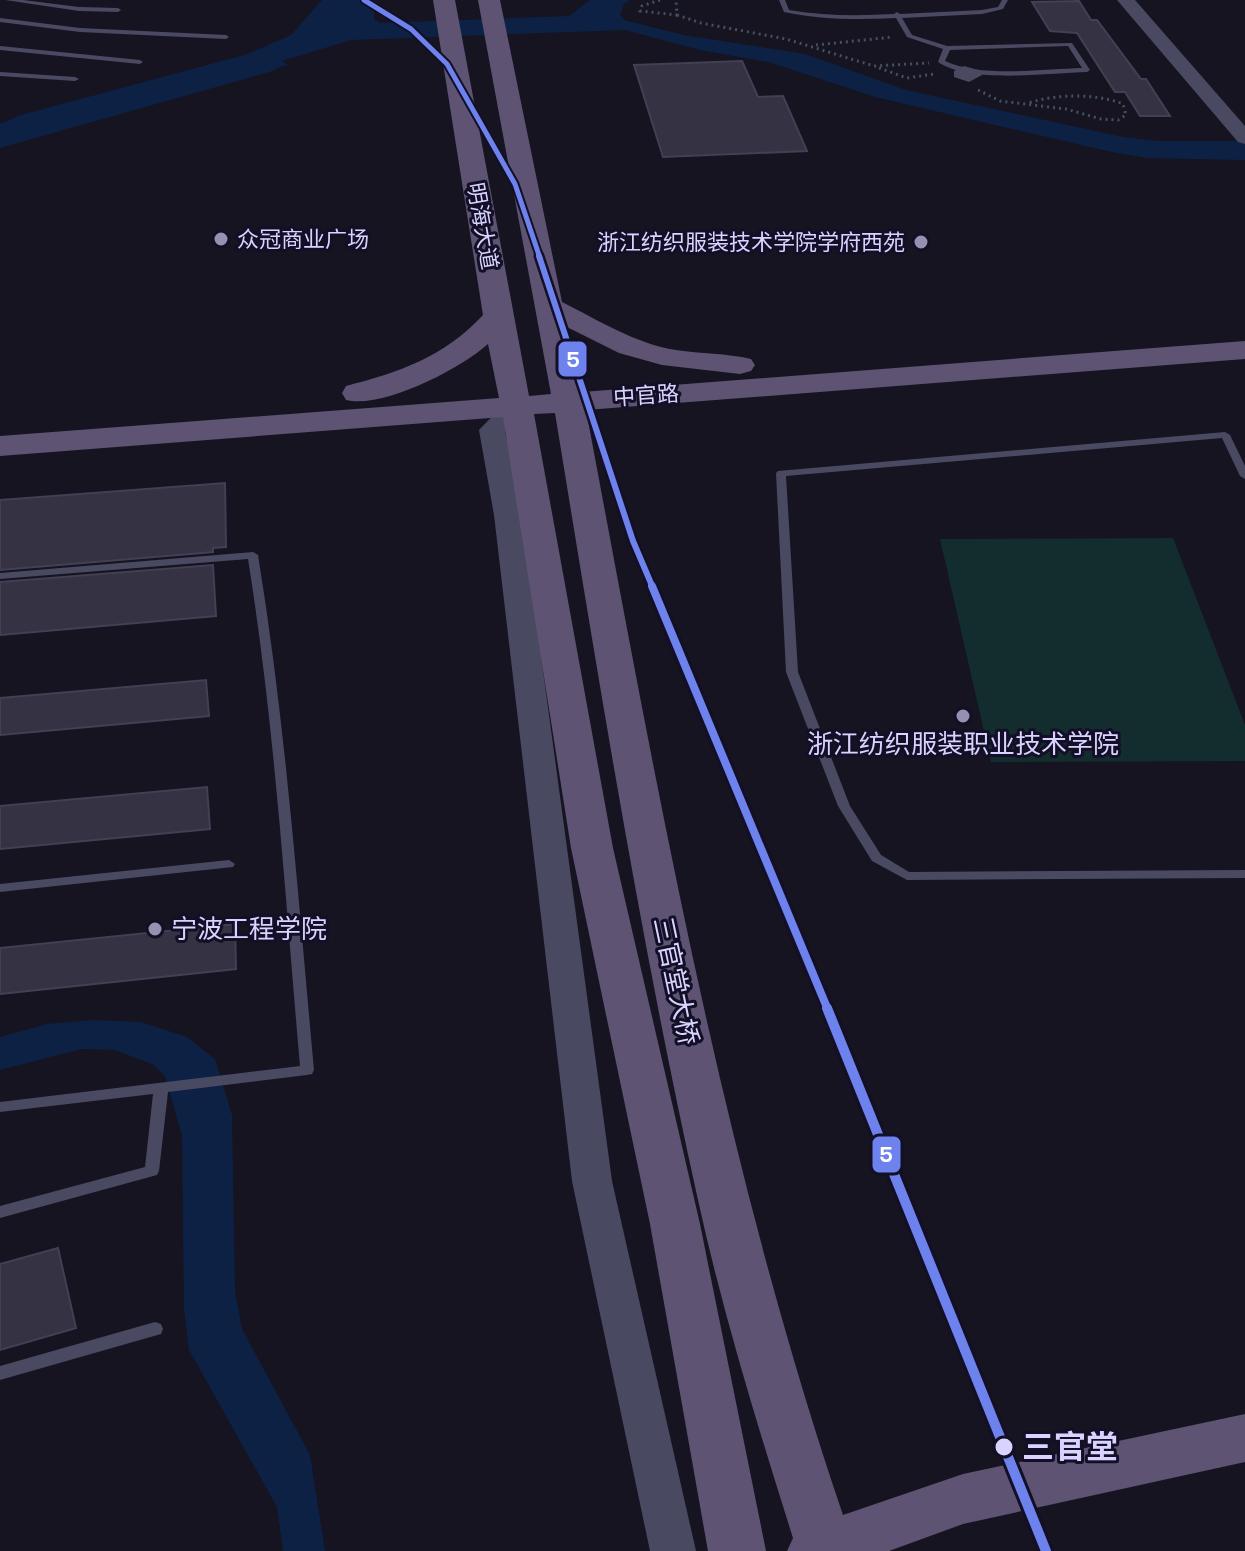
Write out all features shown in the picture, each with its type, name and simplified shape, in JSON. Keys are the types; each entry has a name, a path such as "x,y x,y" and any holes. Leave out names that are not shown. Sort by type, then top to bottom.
{"main road":[{"name":"明海大道","path":"444,4 513,393"},
{"name":"明海大道","path":"490,4 566,390"},
{"path":"551,308 630,347 673,359 740,365"},
{"path":"357,393 415,377 444,365 473,345 499,316"},
{"name":"中官路","path":"566,390 740,365 1245,328"},
{"name":"中官路","path":"0,446 513,393 1245,350"},
{"name":"三官堂大桥","path":"566,390 646,841 723,1202 791,1444 842,1547"},
{"name":"中官路","path":"0,420 357,393 513,393"},
{"name":"三官堂大桥","path":"513,393 592,848 675,1224 737,1551"},
{"path":"842,1547 963,1499 1245,1438"}],"street":[{"path":"1126,0 1245,138"},
{"path":"1144,0 1245,112"},
{"path":"513,393 492,430 514,562 592,1181 673,1551"}],"lane":[{"path":"8,0 79,9 118,10"},
{"path":"79,9 90,0"},
{"path":"782,0 786,11 805,15 982,12 1001,8 1005,0"},
{"path":"897,14 909,36 947,48 1070,44 1087,70 966,74 942,62 941,56 947,48"},
{"path":"0,20 80,30 226,37"},
{"path":"0,48 140,62"},
{"path":"0,74 75,79"},
{"path":"1245,476 1225,435 781,473 792,672 844,806 876,858 907,876 1245,874"},
{"path":"0,576 253,555 263,610 274,713 307,1070 0,1107"},
{"path":"0,888 229,864"},
{"path":"0,1212 152,1171 161,1089"},
{"path":"0,1373 155,1329"}],"path":[{"path":"660,0 642,6 640,11 677,15 811,46 907,78 943,71 966,74 972,85 1000,101 1028,103 1109,120 1126,115 1123,104 1105,97 1038,99 1028,103"},
{"path":"676,0 677,15"},
{"path":"811,46 909,36"},
{"path":"874,66 942,62"}],"green space":[{"path":"1173,538 1245,725 1245,761 991,762 940,539"}],"water":[{"path":"322,0 374,0 374,19 380,23 569,16 590,0 630,0 624,4 620,14 624,20 684,35 805,54 906,90 1123,137 1157,141 1245,141 1245,160 1147,158 1112,152 875,97 769,62 700,50 625,30 351,40 282,61 288,65 276,70 0,148 0,124 21,115 248,54 291,35"},
{"path":"93,1020 141,1022 187,1037 215,1059 232,1115 235,1291 242,1329 310,1455 325,1551 283,1551 277,1507 189,1350 184,1309 182,1135 165,1076 154,1065 115,1050 82,1049 0,1070 0,1037 47,1024"}],"building":[{"path":"1079,1 1091,20 1097,20 1141,79 1146,79 1170,116 1140,116 1125,92 1115,92 1077,33 1050,31 1032,2"},
{"path":"742,61 758,97 783,96 807,151 663,157 634,65"},
{"path":"225,483 226,547 213,548 213,552 0,570 0,500"},
{"path":"213,565 216,616 0,635 0,582"},
{"path":"206,680 209,716 0,735 0,698"},
{"path":"207,787 210,829 0,849 0,806"},
{"path":"235,924 236,969 0,994 0,948"},
{"path":"58,1248 76,1328 0,1350 0,1264"}],"transit line":[{"name":"5","path":"364,0 411,29 447,64 515,184 633,541 763,849 1046,1551"}],"place":[{"name":"众冠商业广场","path":"221,239"},
{"name":"浙江纺织服装技术学院学府西苑","path":"921,242"},
{"name":"浙江纺织服装职业技术学院","path":"963,716"},
{"name":"宁波工程学院","path":"155,929"},
{"name":"三官堂","path":"1004,1447"}]}
